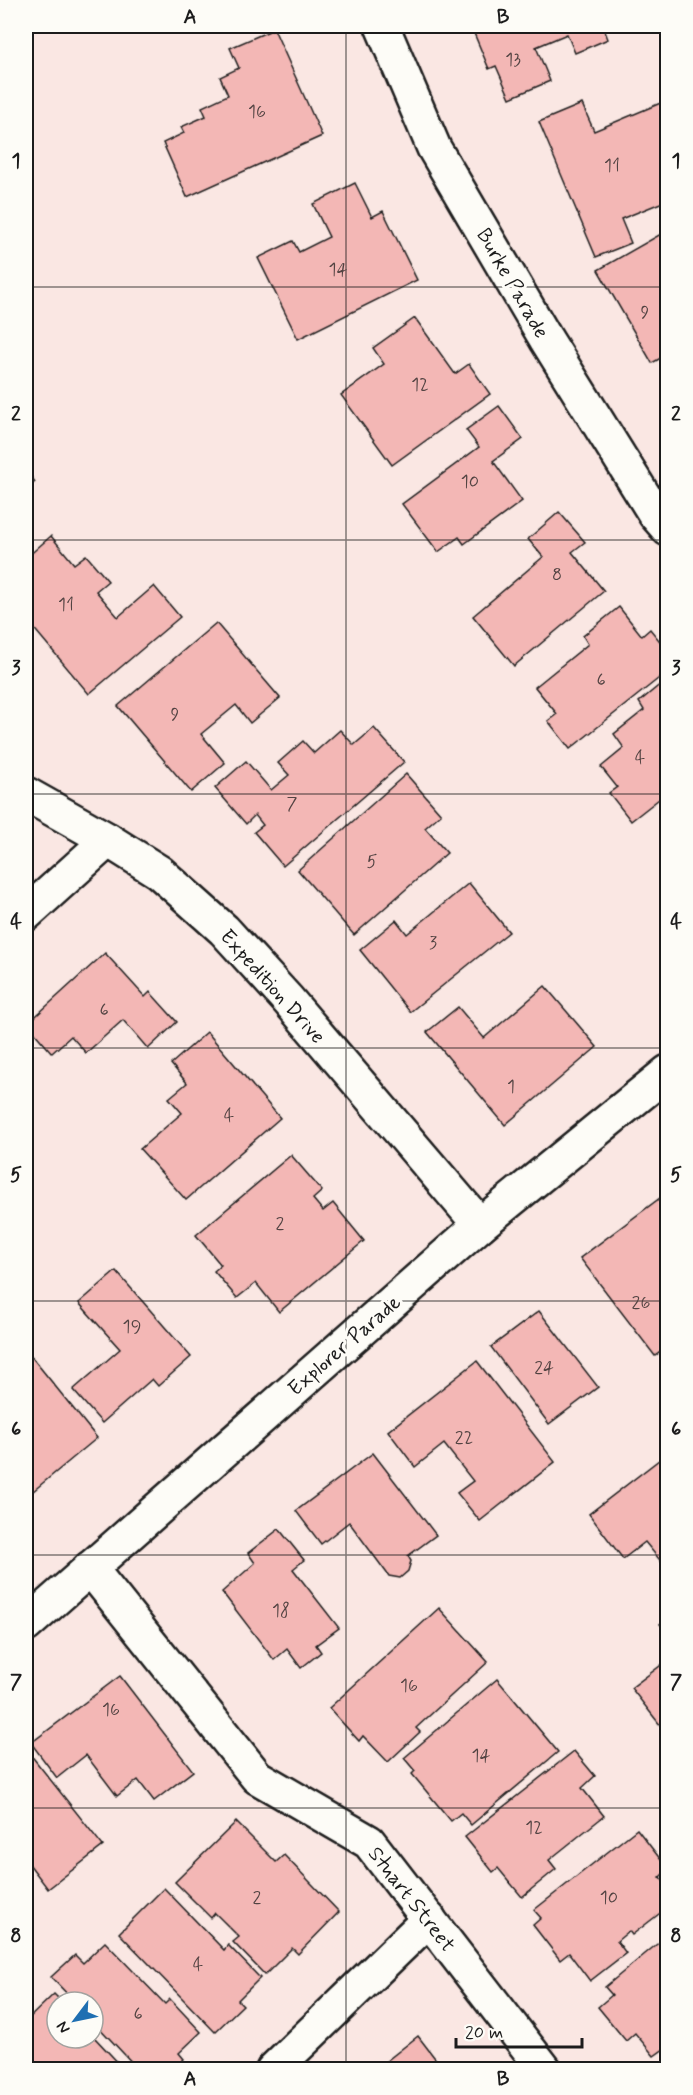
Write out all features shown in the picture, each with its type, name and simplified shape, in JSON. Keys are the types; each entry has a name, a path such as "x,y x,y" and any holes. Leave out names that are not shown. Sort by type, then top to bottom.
{"street":[{"name":"Burke Parade","path":"382,26 434,148 546,339 655,514 668,529"},
{"name":"Expedition Drive","path":"26,794 108,840 159,872 224,930 288,1000 480,1225"},
{"path":"26,914 108,840"},
{"name":"Explorer Parade","path":"26,1625 480,1225 668,1072"},
{"name":"Stuart Street","path":"90,1568 257,1777 369,1842 544,2070"},
{"path":"273,2070 429,1919"}],"building":[{"path":"471,26 603,26 608,39 575,53 567,34 536,47 550,81 510,98 496,66 489,69"},
{"path":"274,29 322,136 187,197 163,143 184,133 181,127 206,116 202,107 228,95 220,77 239,68 230,48"},
{"path":"663,102 668,113 668,200 621,219 631,243 596,257 539,122 582,104 594,131"},
{"path":"355,183 372,217 383,211 417,280 298,339 258,258 293,241 299,252 329,237 313,204"},
{"path":"668,230 668,354 652,363 598,270"},
{"path":"415,318 455,374 469,364 490,394 392,465 341,395 384,364 373,348"},
{"path":"499,406 523,439 493,461 522,501 464,544 459,537 438,552 402,504 479,447 466,430"},
{"path":"26,470 35,482 26,490"},
{"path":"559,512 585,542 572,552 604,591 514,666 473,616 543,557 528,539"},
{"path":"51,536 74,564 86,555 108,581 96,591 118,617 154,586 180,617 89,694 26,619 26,558"},
{"path":"619,607 642,636 650,629 668,651 668,671 570,749 548,721 557,714 535,687 588,644 583,636"},
{"path":"216,623 280,698 250,723 236,705 201,734 225,763 191,792 118,706"},
{"path":"668,678 668,792 631,821 609,793 617,787 601,767 624,748 614,734 644,710 639,702"},
{"path":"374,728 404,762 283,866 254,832 263,825 255,815 246,824 215,788 246,761 271,790 289,775 278,763 303,741 314,753 340,730 354,745"},
{"path":"406,774 441,814 425,828 447,853 354,935 298,870"},
{"path":"469,883 509,932 410,1012 360,950 396,920 407,934"},
{"path":"105,953 145,997 150,992 177,1022 148,1049 123,1020 86,1053 71,1036 52,1053 27,1024"},
{"path":"545,986 597,1047 505,1125 427,1032 458,1007 484,1038"},
{"path":"207,1032 280,1118 186,1200 140,1149 182,1113 169,1098 187,1083 171,1064"},
{"path":"291,1155 322,1191 313,1199 323,1211 333,1203 364,1241 279,1312 256,1283 237,1298 214,1271 221,1265 196,1235"},
{"path":"668,1192 668,1346 655,1356 580,1258"},
{"path":"116,1271 191,1357 158,1386 152,1379 102,1423 73,1390 120,1349 79,1303"},
{"path":"539,1311 598,1387 549,1424 491,1347"},
{"path":"26,1350 97,1438 26,1497"},
{"path":"477,1361 555,1462 480,1521 457,1493 473,1481 444,1444 415,1467 388,1431"},
{"path":"373,1453 436,1535 408,1556 411,1561 408,1571 400,1578 389,1576 349,1522 321,1544 296,1511"},
{"path":"668,1453 668,1562 664,1565 645,1542 623,1559 589,1514"},
{"path":"279,1529 304,1560 293,1569 339,1628 316,1645 321,1652 301,1668 287,1649 274,1660 222,1592 255,1563 248,1553"},
{"path":"439,1608 488,1662 416,1728 420,1732 388,1762 363,1736 359,1741 329,1708"},
{"path":"668,1618 668,1634 660,1624"},
{"path":"668,1660 668,1735 631,1688"},
{"path":"120,1676 193,1771 154,1801 138,1780 117,1796 86,1755 57,1778 31,1743"},
{"path":"497,1679 558,1752 471,1825 461,1813 451,1821 412,1774 415,1771 404,1758"},
{"path":"574,1751 595,1776 582,1788 604,1816 549,1860 556,1869 522,1897 498,1868 493,1872 465,1837"},
{"path":"30,1754 103,1846 48,1889 26,1860 26,1758"},
{"path":"236,1822 276,1862 284,1855 339,1912 298,1954 292,1948 265,1975 233,1942 239,1937 215,1913 211,1918 175,1882"},
{"path":"637,1829 668,1869 660,1877 668,1887 668,1907 632,1935 629,1931 617,1941 626,1953 590,1981 569,1953 560,1960 533,1925 541,1918 534,1910"},
{"path":"164,1888 224,1950 228,1945 260,1978 238,2000 243,2005 215,2032 119,1933"},
{"path":"668,1935 668,2046 654,2056 635,2033 626,2041 598,2007 612,1995 605,1987"},
{"path":"105,1942 165,2004 170,1999 201,2032 179,2053 184,2059 173,2070 139,2070 105,2034 105,1990 63,1990 51,1977 75,1955 83,1963"},
{"path":"45,2003 45,2050 105,2049 125,2070 31,2070 26,2064 26,2021"},
{"path":"418,2036 444,2070 375,2070"}]}
